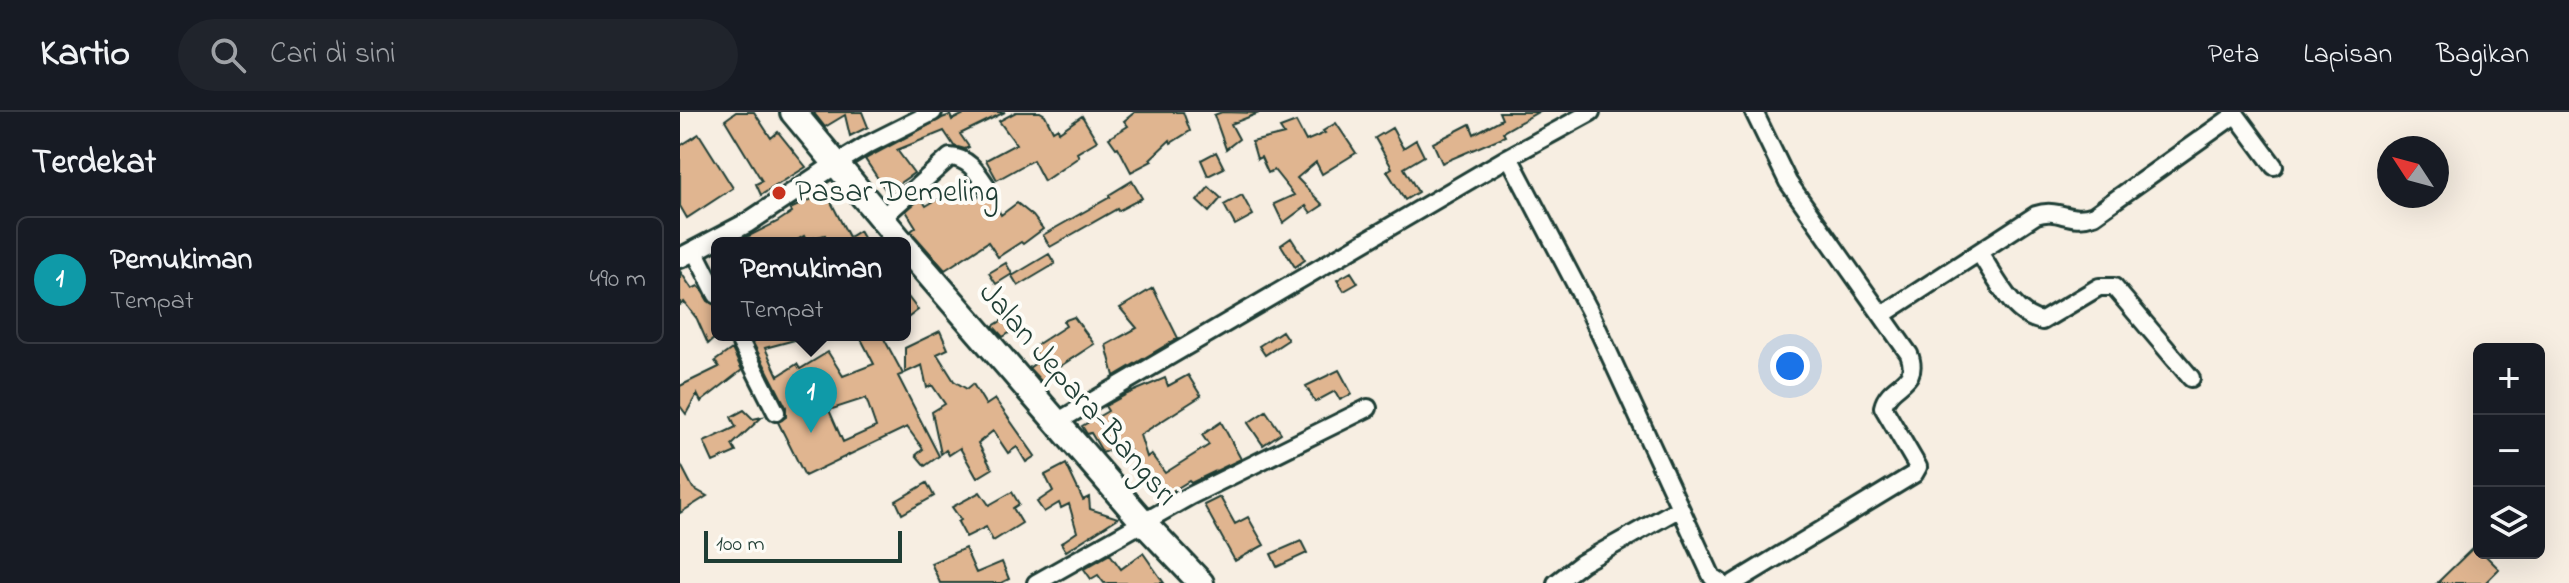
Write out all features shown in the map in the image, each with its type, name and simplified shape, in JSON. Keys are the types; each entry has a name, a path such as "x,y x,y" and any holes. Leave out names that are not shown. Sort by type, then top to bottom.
{"main road":[{"name":"Jalan Jepara-Bangsri","path":"793,112 897,237"},
{"name":"Jalan Jepara-Bangsri","path":"911,256 1144,523 1201,583"}],"street":[{"path":"720,237 747,223 867,145 933,112"},
{"path":"1057,422 1591,112"},
{"path":"1734,583 1844,518 1917,469 1916,460 1883,407 1888,395 1910,376 1913,364 1788,182 1754,112"},
{"path":"1882,315 2042,213 2053,212 2080,220 2094,215 2235,113 2274,166"},
{"path":"883,217 950,157 963,160 985,184"},
{"path":"1509,157 1589,310 1712,577 1721,583"},
{"path":"711,242 687,254 711,287"},
{"path":"1980,254 2019,310 2034,320 2042,321 2099,287 2114,287 2191,378"},
{"path":"740,341 776,412"},
{"path":"1036,583 1190,496 1368,408"},
{"path":"1556,583 1582,563 1680,508"}],"building":[{"path":"736,112 754,112 771,138 778,132 806,167 761,195 756,184 762,181 725,120"},
{"path":"816,112 862,112 868,127 850,136 845,115 825,127"},
{"path":"968,112 1005,112 960,134 969,147 965,149 954,146 944,131 897,150 914,173 887,192 865,159 942,118 950,115 952,120"},
{"path":"1016,112 1040,112 1045,115 1053,131 1058,128 1059,132 1082,116 1097,141 1077,153 1079,157 1044,181 1033,160 997,180 986,160 1016,144 999,121"},
{"path":"1135,112 1183,112 1190,131 1171,143 1170,140 1150,159 1152,161 1131,172 1118,147 1109,138 1128,126 1124,121"},
{"path":"1222,112 1259,113 1231,124 1239,139 1226,149 1214,115"},
{"path":"1499,112 1538,112 1503,132 1505,136 1442,163 1433,143 1470,124 1474,134 1502,119"},
{"path":"1296,122 1306,141 1325,133 1323,131 1336,123 1356,153 1322,174 1316,162 1297,178 1323,205 1311,213 1306,206 1283,223 1274,204 1294,195 1274,170 1268,173 1261,157 1257,159 1252,142 1284,134 1280,128"},
{"path":"1392,128 1403,148 1416,140 1424,156 1404,168 1418,192 1405,200 1387,171 1392,168 1375,138"},
{"path":"699,134 733,188 687,218 680,206 680,146"},
{"path":"1216,152 1224,168 1208,176 1201,160"},
{"path":"969,180 979,197 990,194 1001,215 1017,203 1043,229 998,257 988,242 945,270 911,231 916,227 906,211 921,198 926,206"},
{"path":"1132,181 1142,198 1050,247 1043,235"},
{"path":"831,186 839,197 831,202 849,237 747,237 777,222 792,212 790,209 817,197"},
{"path":"1209,187 1221,198 1209,212 1197,201"},
{"path":"1242,195 1253,215 1235,225 1224,205"},
{"path":"859,231 862,237 849,237"},
{"path":"1291,238 1305,260 1295,267 1281,245"},
{"path":"1049,254 1055,264 1018,286 1012,276"},
{"path":"1006,263 1012,274 996,284 989,273"},
{"path":"680,271 692,289 698,286 711,303 711,341 708,344 697,319 684,302 680,305"},
{"path":"1351,272 1358,283 1344,291 1337,280"},
{"path":"1153,288 1178,338 1114,376 1106,345 1137,328 1120,308"},
{"path":"911,301 918,310 911,315"},
{"path":"1008,317 1015,329 1003,337 993,326"},
{"path":"1074,317 1094,344 1047,375 1048,378 1042,382 1029,368 1040,360 1032,348 1066,326 1063,321"},
{"path":"940,331 948,349 937,354 954,381 967,389 973,384 986,405 995,399 1035,456 1026,462 1017,447 1008,453 993,431 978,443 992,469 977,478 960,448 949,455 946,450 941,454 932,412 945,404 932,385 927,388 922,365 905,373 905,348"},
{"path":"1282,331 1288,340 1265,355 1259,346"},
{"path":"752,341 791,341 765,348 778,376 797,364 800,369 828,352 843,376 874,364 862,341 885,341 903,374 898,376 939,456 925,466 916,455 923,449 907,427 805,476 778,422 786,417 786,407","holes":["866,398 876,427 843,442 829,410"]},
{"path":"732,349 742,370 701,402 697,394 686,414 680,406 680,386 719,367 715,361"},
{"path":"1339,370 1352,394 1340,400 1335,391 1315,402 1306,386"},
{"path":"1188,375 1201,396 1140,435 1147,457 1151,454 1165,473 1209,445 1202,435 1221,422 1241,459 1191,483 1189,481 1158,500 1141,476 1138,463 1124,441 1103,453 1091,433 1087,434 1082,426 1108,411 1105,406 1125,395 1165,378 1168,386"},
{"path":"744,410 753,419 762,417 732,445 736,452 713,462 704,442 736,427 731,417"},
{"path":"1266,411 1281,433 1263,445 1248,423"},
{"path":"680,463 693,488 707,496 680,513"},
{"path":"1066,464 1083,500 1089,497 1090,509 1118,518 1066,551 1061,543 1077,532 1069,504 1061,508 1059,503 1044,512 1037,502 1053,491 1045,475"},
{"path":"927,483 934,496 902,514 896,501"},
{"path":"980,492 989,505 1012,492 1019,504 1013,508 1022,523 993,541 986,527 966,537 958,522 961,520 952,507"},
{"path":"1220,497 1235,524 1248,517 1264,545 1235,561 1204,505"},
{"path":"1301,541 1307,553 1277,567 1271,554"},
{"path":"965,548 976,573 1002,562 1009,579 1001,583 940,583 931,563"},
{"path":"2473,548 2473,559 2489,559 2499,569 2485,583 2437,583"},
{"path":"1143,553 1164,583 1104,583 1098,575 1091,579 1084,569 1110,554 1121,569"}],"place":[{"name":"Pasar Demeling","path":"779,193"},
{"name":"Pemukiman","path":"811,433"}]}
